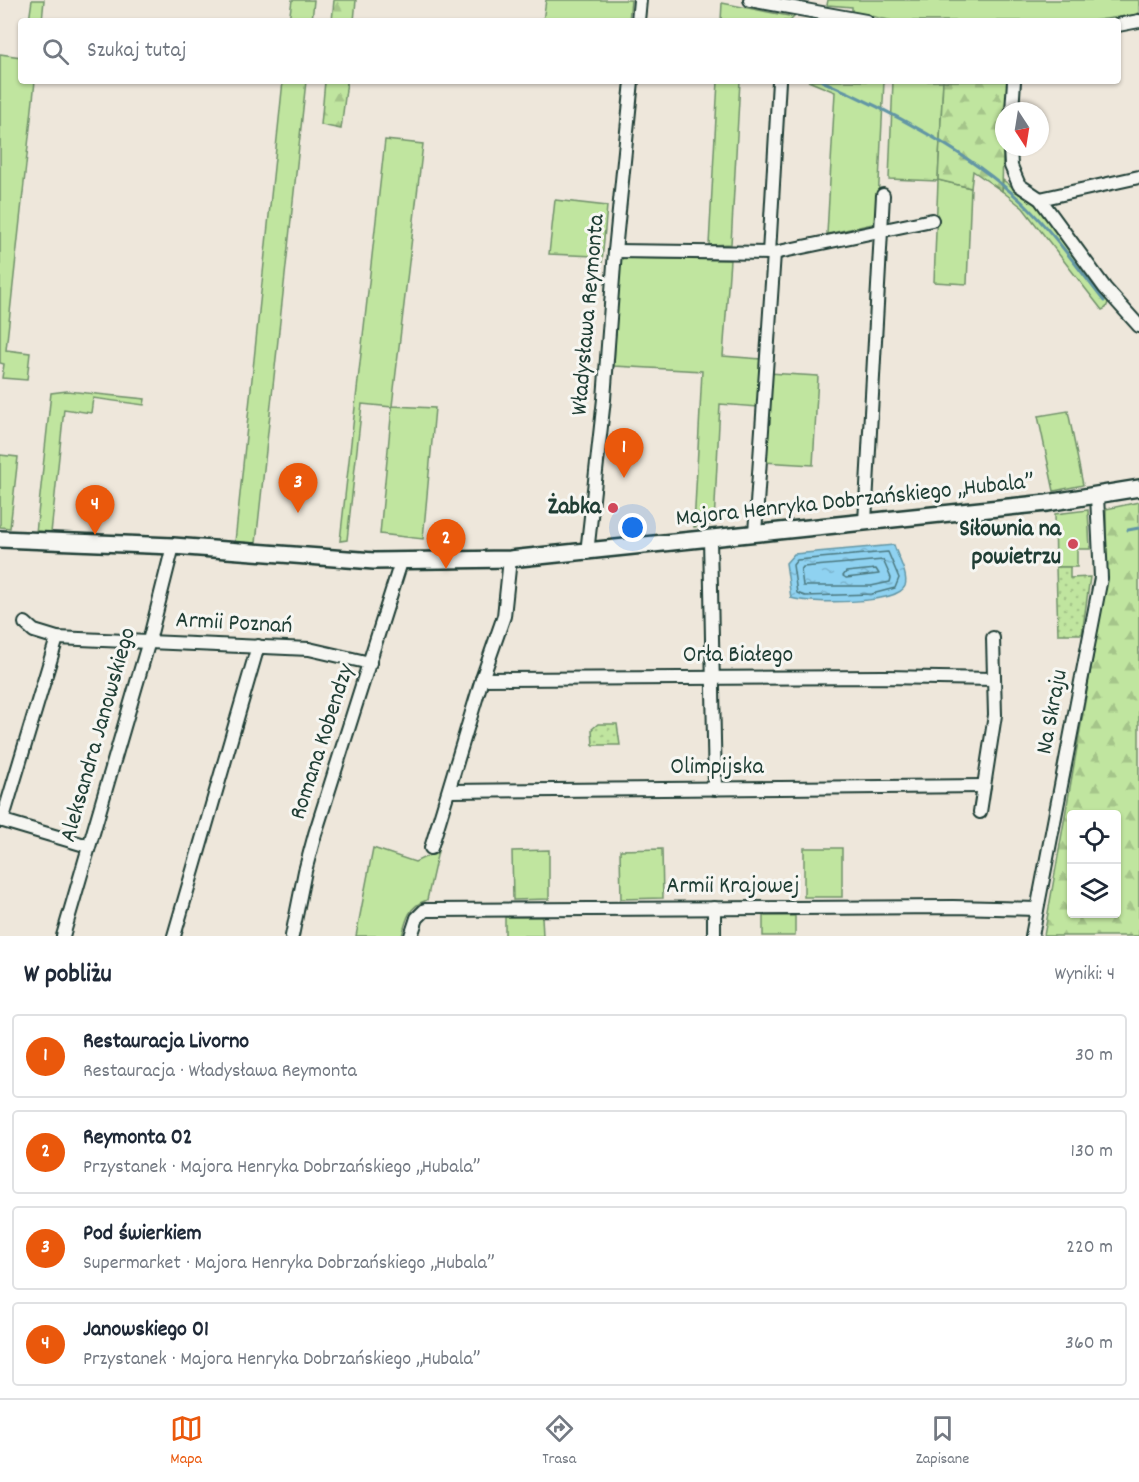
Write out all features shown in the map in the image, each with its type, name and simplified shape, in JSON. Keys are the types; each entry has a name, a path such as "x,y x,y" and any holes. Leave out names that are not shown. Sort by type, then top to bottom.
{"street":[{"path":"638,18 640,0"},
{"path":"750,0 849,18"},
{"path":"1121,24 1139,21"},
{"name":"Władysława Reymonta","path":"587,553 604,399 615,251 632,84"},
{"path":"755,533 779,84"},
{"path":"1013,102 1014,84"},
{"path":"1011,156 1014,176 1019,185 1040,199 1105,288 1139,326"},
{"path":"1040,199 1139,177"},
{"path":"865,522 879,231 883,195"},
{"path":"615,251 771,253 932,220"},
{"name":"Majora Henryka Dobrzańskiego „Hubala”","path":"0,539 173,546 401,562 510,559 587,553 1097,496 1139,488"},
{"name":"Na Skraju","path":"1032,936 1101,578 1097,496"},
{"path":"710,538 715,789"},
{"name":"Aleksandra Janowskiego","path":"63,936 149,641 173,546"},
{"path":"431,848 482,679 504,616 510,559"},
{"name":"Romana Kobendzy","path":"292,936 305,871 401,562"},
{"name":"Armii Poznań","path":"26,623 34,630 57,638 309,649 370,663"},
{"path":"57,638 1,820 88,846"},
{"path":"980,812 995,715 993,638"},
{"path":"174,936 258,646"},
{"name":"Orła Białego","path":"482,679 714,677 994,679"},
{"name":"Olimpijska","path":"450,791 984,786"},
{"name":"Armii Krajowej","path":"411,936 417,918 425,910 953,906 1036,909"},
{"path":"714,908 714,936"}],"green space":[{"path":"32,0 44,0 42,18 29,18"},
{"path":"292,0 314,0 312,18 289,18"},
{"path":"334,0 356,0 354,18 332,18"},
{"path":"546,0 631,0 629,18 543,18"},
{"path":"828,0 1139,0 1139,14 1112,18 879,18 852,12 852,7 827,5"},
{"path":"722,3 794,17 793,18 721,18"},
{"path":"0,54 18,57 18,84 35,84 6,350 30,353 27,380 2,378 4,364 0,363"},
{"path":"283,84 306,84 256,543 235,542"},
{"path":"325,84 347,84 341,129 321,125"},
{"path":"718,84 740,84 731,244 709,245"},
{"path":"815,84 884,84 877,223 827,234 835,92"},
{"path":"893,84 943,84 938,180 971,188 967,284 934,282 938,181 889,179"},
{"path":"943,84 1008,84 1007,102 995,102 995,156 1003,156 1002,191 973,171 971,188 938,180"},
{"path":"385,140 423,144 392,406 435,408 423,539 380,534 392,407 362,404 347,540 340,541"},
{"path":"1003,180 1039,207 1109,300 1106,308 1102,310 1023,208 1002,191"},
{"path":"555,200 607,206 602,262 595,256 549,254"},
{"path":"619,258 730,260 723,356 761,359 758,407 720,404 714,524 694,527 702,371 614,366"},
{"path":"768,373 818,376 813,465 763,462"},
{"path":"67,391 145,399 144,405 93,398 91,413 64,409 51,533 36,533 51,393"},
{"path":"1068,411 1083,485 1054,491 1038,416"},
{"path":"0,455 18,457 10,528 0,527"},
{"path":"1139,502 1139,936 1044,936 1106,582 1106,509"},
{"name":"Siłownia na powietrzu","path":"1088,510 1090,549 1077,549 1077,567 1056,567 1055,514"},
{"path":"1056,567 1070,567 1070,578 1090,577 1082,634 1058,634"},
{"path":"598,724 617,724 620,745 593,745 592,729"},
{"path":"373,848 415,862 438,851 427,900 412,910 402,936 356,936"},
{"path":"804,848 842,848 842,897 804,897"},
{"path":"662,849 663,898 621,899 620,850"},
{"path":"549,850 549,899 513,900 512,851"},
{"path":"763,916 795,916 795,936 763,936"},
{"path":"505,917 542,917 543,936 505,936"}],"water":[{"path":"894,545 906,582 899,592 886,597 852,601 833,602 791,598 786,563 794,554"}],"waterway":[{"path":"828,84 874,105 953,149 1001,184 1044,225 1104,301"},
{"path":"1128,530 1139,528"}],"place":[{"name":"Restauracja Livorno","path":"624,478"},
{"name":"Żabka","path":"613,508"},
{"name":"Pod świerkiem","path":"298,513"},
{"name":"Janowskiego 01","path":"95,535"},
{"name":"Siłownia na powietrzu","path":"1073,544"},
{"name":"Reymonta 02","path":"446,569"}]}
